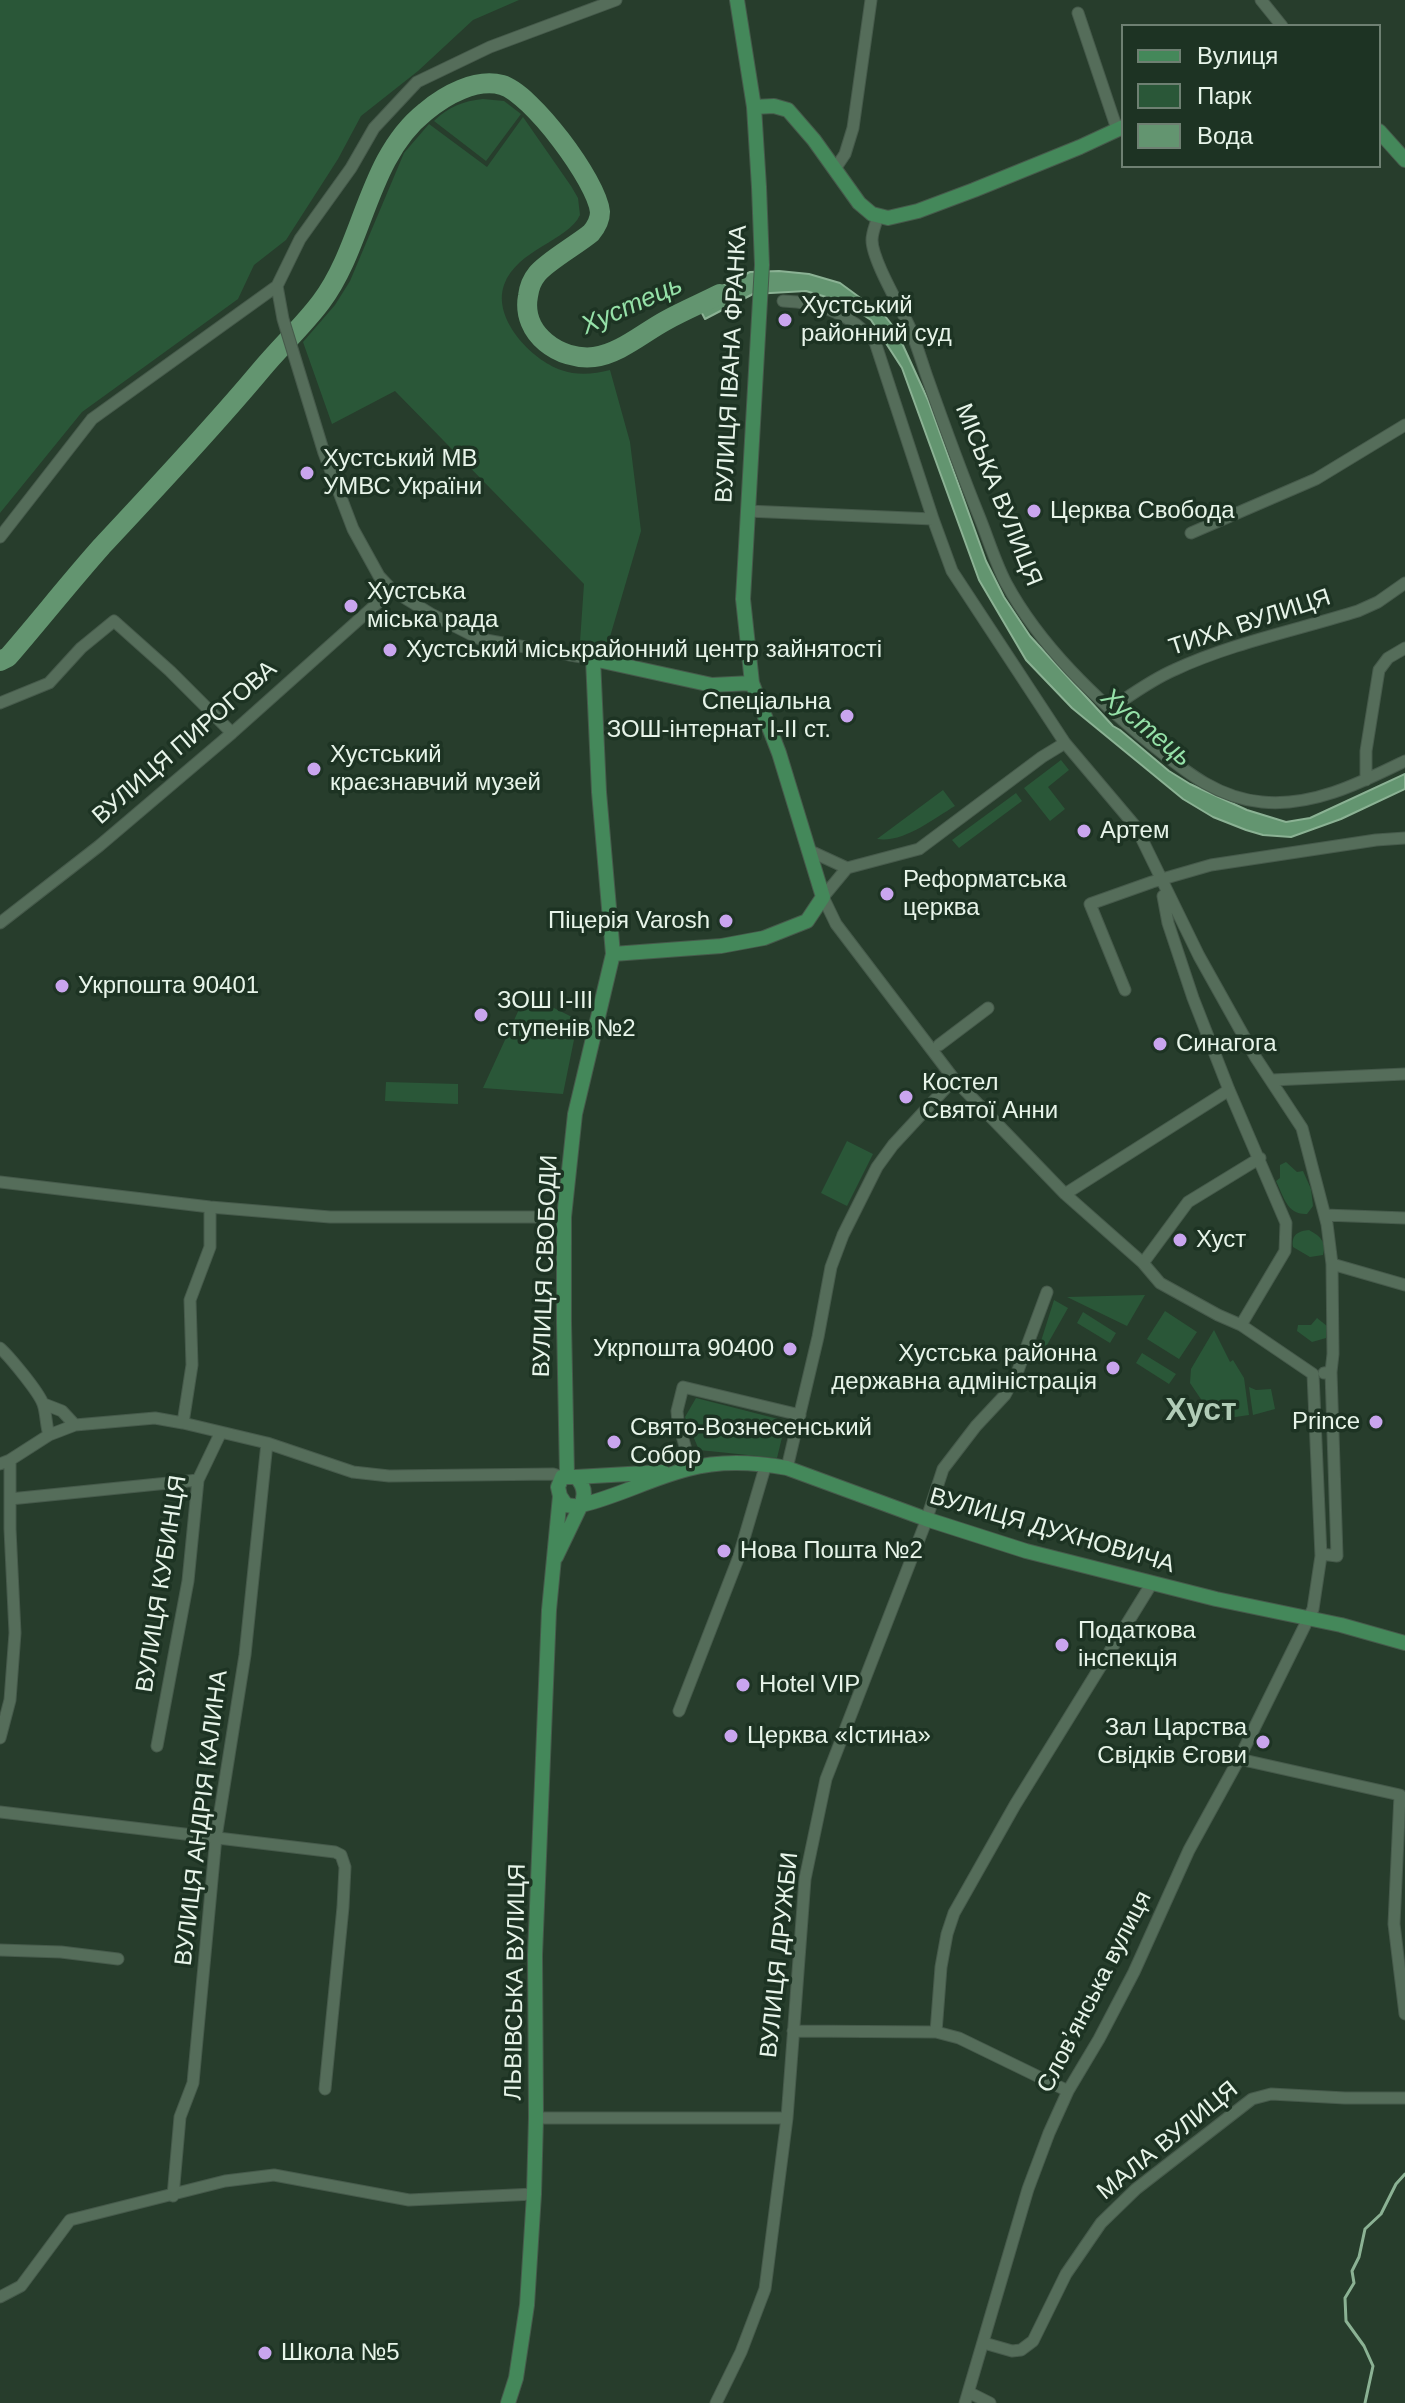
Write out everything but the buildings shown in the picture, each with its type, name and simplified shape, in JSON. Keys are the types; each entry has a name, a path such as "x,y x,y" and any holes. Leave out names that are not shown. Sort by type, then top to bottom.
{"main road":[{"name":"ВУЛИЦЯ ІВАНА ФРАНКА","path":"737,0 754,107 762,265 743,599 752,683 779,753 823,897"},
{"path":"754,107 774,106 788,110 859,203 878,216 896,216 926,208 1120,128"},
{"path":"1381,133 1405,160"},
{"path":"593,659 712,685 752,683"},
{"name":"ВУЛИЦЯ СВОБОДИ","path":"568,1477 564,1217 575,1114 613,954 599,792 593,659"},
{"path":"613,954 721,946 764,938 807,921 823,897"},
{"name":"ВУЛИЦЯ ДУХНОВИЧА","path":"687,1469 745,1462 787,1468 1018,1549 1152,1583 1350,1627 1405,1643"},
{"path":"687,1469 581,1506 566,1505 558,1487 568,1477 687,1469"},
{"path":"568,1477 584,1488 581,1506"},
{"name":"ЛЬВІВСЬКА ВУЛИЦЯ","path":"508,2403 516,2378 527,2305 534,2194 535,1955 549,1610 560,1496"},
{"name":"ЛЬВІВСЬКА ВУЛИЦЯ","path":"554,1560 581,1506"}],"street":[{"path":"0,537 92,419 277,286 300,239 351,168 374,128 417,82 490,47 616,0"},
{"path":"835,169 845,154 853,128 871,0"},
{"path":"1261,0 1280,24"},
{"path":"1078,13 1120,128"},
{"name":"МІСЬКА ВУЛИЦЯ","path":"878,216 872,243 911,330 999,569 1015,599 1040,634 1110,709 1191,776 1235,797 1263,802 1308,800 1366,780 1405,761"},
{"path":"277,286 283,319 324,453 353,529 379,576 392,590 480,639 593,659"},
{"path":"783,301 820,305 867,333 875,342 952,571 1065,743 1136,827 1199,956 1256,1058 1302,1128 1331,1216 1331,1372 1337,1556 1321,1555"},
{"path":"1191,533 1316,479 1405,425"},
{"path":"747,511 933,519"},
{"name":"ТИХА ВУЛИЦЯ","path":"1110,709 1174,669 1358,611 1378,602 1405,583"},
{"name":"ВУЛИЦЯ ПИРОГОВА","path":"0,923 99,846 232,733 392,590"},
{"path":"0,703 49,683 81,648 114,621 232,733"},
{"path":"1366,780 1366,751 1379,670 1388,658 1405,648"},
{"path":"1065,743 919,849 847,868 823,897 840,933 954,1079 1065,1194 1143,1263 1160,1283 1241,1325 1313,1374 1331,1372"},
{"path":"1125,990 1090,904 1211,865 1405,838"},
{"path":"808,850 847,868"},
{"path":"1160,880 1168,923 1193,998 1286,1223 1285,1251 1241,1325"},
{"path":"939,1045 988,1008"},
{"path":"1272,1080 1405,1074"},
{"path":"787,1468 831,1267 854,1210 877,1167 893,1145 954,1079"},
{"path":"1065,1194 1229,1090"},
{"path":"1143,1263 1188,1202 1260,1158"},
{"path":"0,1182 210,1207 330,1217 564,1217"},
{"path":"183,1423 192,1365 190,1300 210,1247 210,1207"},
{"path":"1331,1216 1405,1218"},
{"path":"1333,1265 1405,1285"},
{"name":"ВУЛИЦЯ ДРУЖБИ","path":"716,2403 741,2352 765,2289 787,2118 805,1879 826,1779 943,1469 1005,1395 1017,1373 1047,1292"},
{"path":"0,1348 44,1404 62,1411 75,1425"},
{"name":"Словʼянська вулиця","path":"968,2398 1028,2189 1049,2133 1068,2091 1134,1972 1189,1850 1239,1759 1309,1619 1321,1555 1313,1374"},
{"path":"687,1469 677,1411 683,1387 800,1415"},
{"path":"44,1404 49,1435"},
{"path":"0,1738 10,1700 15,1633 10,1499 5,1462 49,1435 75,1425 155,1418 267,1443 353,1472 377,1475 553,1474 568,1477"},
{"name":"ВУЛИЦЯ КУБИНЦЯ","path":"157,1746 188,1581 198,1480 221,1432"},
{"name":"ВУЛИЦЯ АНДРІЯ КАЛИНА","path":"173,2196 180,2117 193,2083 216,1837 245,1655 267,1443"},
{"path":"679,1711 738,1559 766,1464"},
{"path":"10,1499 198,1480"},
{"path":"936,2032 941,1967 954,1913 1015,1805 1152,1583"},
{"path":"1239,1759 1400,1795 1394,1924 1405,2014"},
{"path":"0,1812 341,1855 345,1867 325,2089"},
{"path":"0,1950 61,1952 118,1959"},
{"path":"793,2031 936,2032 959,2038 1068,2091"},
{"name":"МАЛА ВУЛИЦЯ","path":"984,2343 1012,2351 1021,2350 1033,2341 1066,2274 1101,2223 1136,2189 1252,2099 1271,2094 1405,2098"},
{"path":"536,2118 787,2118"},
{"path":"0,2297 21,2286 70,2220 225,2181 274,2175 409,2200 534,2194"},
{"path":"968,2398 990,2403"}],"green space":[{"path":"0,0 519,0 473,20 418,71 361,116 338,159 286,240 254,265 238,299 82,412 0,513"},
{"path":"483,99 504,101 521,114 486,161 434,121 456,106"},
{"path":"523,117 578,198 580,215 565,232 531,254 511,273 504,285 504,311 509,324 527,348 550,365 580,374 610,370 630,442 641,531 607,647 580,642 584,584 395,391 332,424 303,342 335,305 350,281 404,153 429,124 487,167"},
{"path":"1061,760 1069,770 1048,787 1065,809 1050,821 1024,788"},
{"path":"943,790 955,806 908,834 877,839"},
{"path":"1016,793 1022,801 959,848 952,840"},
{"path":"526,994 578,1020 563,1094 483,1088"},
{"path":"386,1082 458,1084 458,1104 385,1101"},
{"path":"847,1141 873,1154 847,1206 821,1193"},
{"path":"1286,1162 1297,1172 1303,1171 1311,1189 1313,1206 1307,1214 1300,1214 1291,1208 1276,1181 1280,1178 1280,1165"},
{"path":"1309,1230 1322,1240 1323,1255 1310,1257 1293,1247 1296,1234"},
{"path":"1145,1295 1127,1326 1067,1297"},
{"path":"1054,1300 1068,1308 1039,1359 1036,1357"},
{"path":"1165,1311 1197,1332 1179,1359 1147,1339"},
{"path":"1083,1312 1116,1333 1110,1343 1077,1323"},
{"path":"1317,1318 1327,1326 1326,1338 1312,1342 1297,1331 1298,1325 1311,1325"},
{"path":"1214,1330 1230,1362 1233,1360 1244,1378 1249,1415 1215,1420 1190,1383 1191,1369"},
{"path":"1142,1353 1176,1374 1169,1384 1136,1363"},
{"path":"1249,1387 1271,1389 1275,1409 1253,1415"},
{"path":"696,1398 786,1421 777,1458 699,1450 685,1417"}],"water":[{"path":"750,272 809,274 840,283 885,316 896,330 928,400 986,561 1004,597 1030,636 1113,726 1190,784 1247,810 1286,822 1310,818 1405,774 1405,789 1341,819 1291,837 1263,835 1213,817 1183,799 1072,708 1026,660 979,580 902,368 871,320 843,302 806,291 753,294 705,319 695,300"}],"waterway":[{"name":"Хустець","path":"0,661 8,657 102,546 314,311 347,255 390,153 425,112 451,94 471,86 492,83 514,91 561,140 588,180 596,198 600,215 593,231 541,269 530,287 527,310 537,333 546,342 556,349 581,357 603,355 720,294"},
{"path":"1365,2403 1373,2366 1364,2346 1346,2321 1345,2298 1354,2283 1352,2271 1359,2257 1365,2229 1381,2214 1396,2184 1405,2174"}],"place":[{"name":"Хустський районний суд","path":"785,320"},
{"name":"Хустський МВ УМВС України","path":"307,473"},
{"name":"Церква Свобода","path":"1034,511"},
{"name":"Хустська міська рада","path":"351,606"},
{"name":"Хустський міськрайонний центр зайнятості","path":"390,650"},
{"name":"Спеціальна ЗОШ-інтернат І-ІІ ст.","path":"847,716"},
{"name":"Хустський краєзнавчий музей","path":"314,769"},
{"name":"Артем","path":"1084,831"},
{"name":"Реформатська церква","path":"887,894"},
{"name":"Піцерія Varosh","path":"726,921"},
{"name":"Укрпошта 90401","path":"62,986"},
{"name":"ЗОШ І-ІІІ ступенів №2","path":"481,1015"},
{"name":"Синагога","path":"1160,1044"},
{"name":"Костел Святої Анни","path":"906,1097"},
{"name":"Хуст","path":"1180,1240"},
{"name":"Укрпошта 90400","path":"790,1349"},
{"name":"Хустська районна державна адміністрація","path":"1113,1368"},
{"name":"Prince","path":"1376,1422"},
{"name":"Свято-Вознесенський Собор","path":"614,1442"},
{"name":"Нова Пошта №2","path":"724,1551"},
{"name":"Податкова інспекція","path":"1062,1645"},
{"name":"Hotel VIP","path":"743,1685"},
{"name":"Церква «Істина»","path":"731,1736"},
{"name":"Зал Царства Свідків Єгови","path":"1263,1742"},
{"name":"Школа №5","path":"265,2353"}],"district":[{"name":"Хуст","path":"1201,1411"}]}
